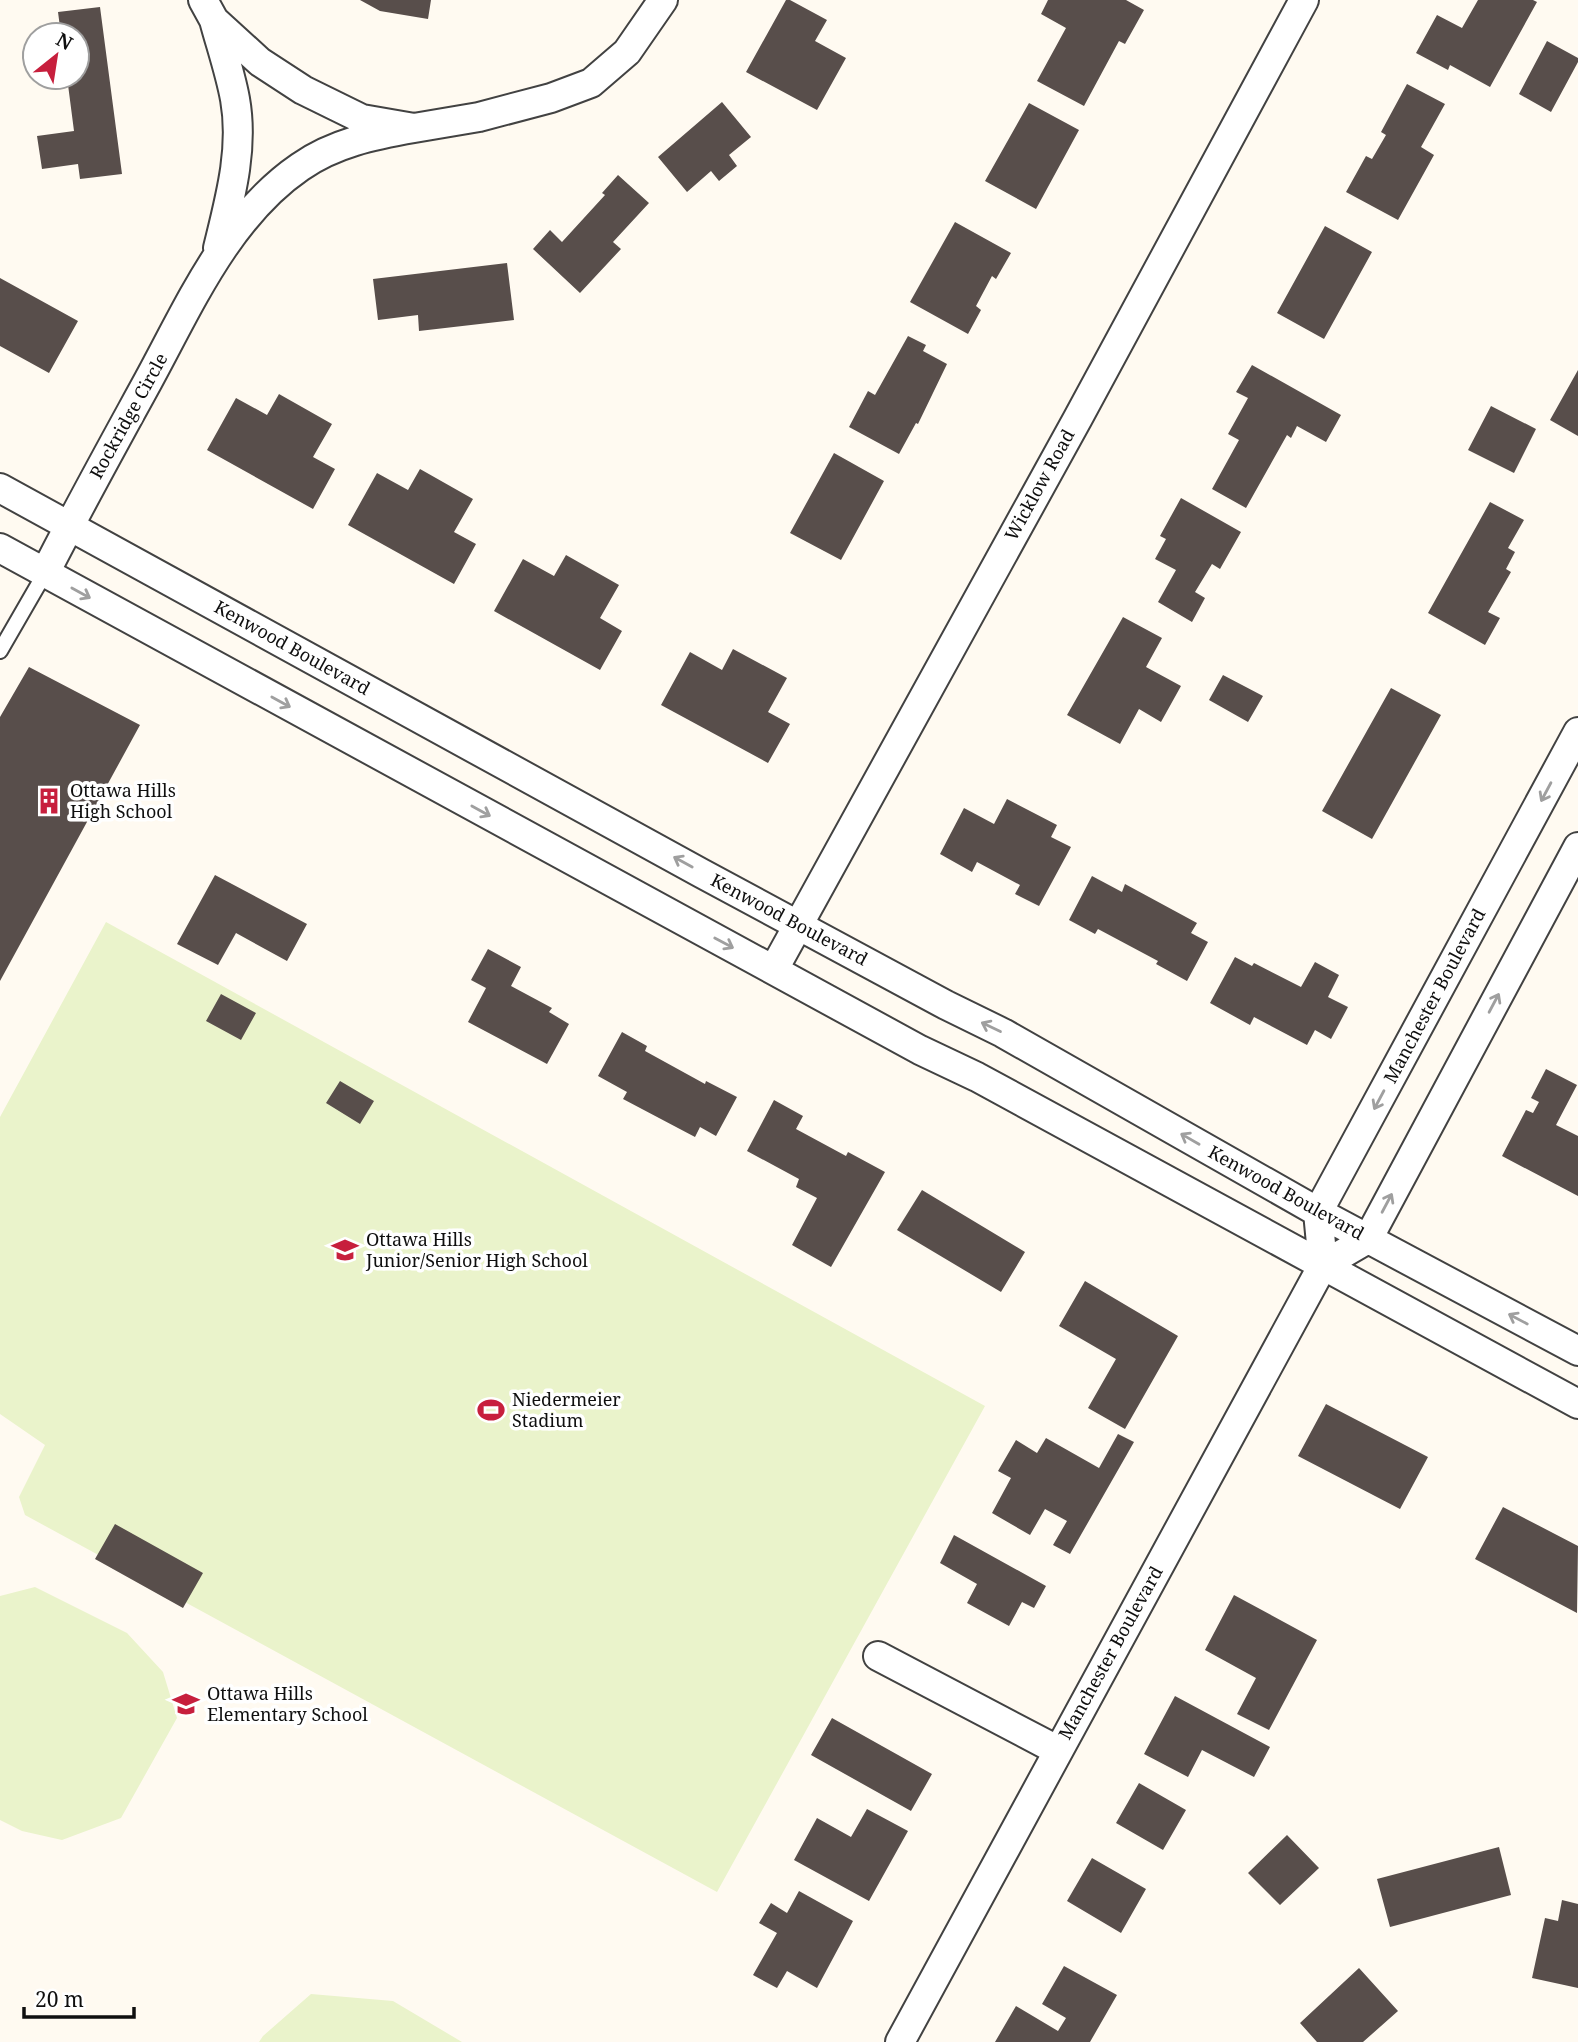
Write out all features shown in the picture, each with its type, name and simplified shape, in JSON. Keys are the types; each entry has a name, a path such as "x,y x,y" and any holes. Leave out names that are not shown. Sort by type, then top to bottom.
{"street":[{"name":"Rockridge Circle","path":"45,573 215,260 259,201 300,166 341,145 377,134 491,114 551,99 591,83 626,52 663,0"},
{"name":"Wicklow Road","path":"774,969 1078,418 1304,0"},
{"name":"Rockridge Circle","path":"209,10 235,99 238,144 233,189 215,260"},
{"path":"209,10 260,62 303,90 362,119 414,128"},
{"name":"Kenwood Boulevard","path":"0,488 946,1005 1003,1033 1318,1212 1578,1352"},
{"path":"0,548 1578,1404"},
{"name":"Manchester Boulevard","path":"1318,1212 1578,732"},
{"path":"1323,1265 1368,1239 1578,847"},
{"path":"1318,1212 1323,1265"},
{"name":"Manchester Boulevard","path":"900,2042 1323,1265"},
{"path":"878,1656 1058,1750"}],"lane":[{"path":"0,651 45,573"}],"green space":[{"name":"Niedermeier Stadium","path":"106,922 985,1406 717,1892 25,1515 19,1497 45,1445 0,1414 0,1117"},
{"path":"35,1587 127,1633 163,1672 177,1718 121,1818 62,1840 22,1831 0,1820 0,1596"},
{"path":"311,1994 393,2001 462,2042 259,2042"}],"building":[{"path":"360,0 431,0 428,19 380,11"},
{"path":"786,0 827,20 815,41 846,58 817,110 746,72"},
{"path":"1048,0 1126,0 1144,10 1125,44 1119,41 1084,106 1037,81 1066,28 1041,14"},
{"path":"1478,0 1537,2 1490,87 1450,65 1448,70 1416,53 1437,15 1462,28"},
{"path":"100,7 122,174 80,179 78,164 42,169 37,136 74,131 69,91 91,91 91,21 59,21 58,12"},
{"path":"1547,41 1578,58 1551,112 1519,94"},
{"path":"1407,84 1445,104 1421,147 1434,155 1398,220 1346,192 1366,156 1372,159 1386,135 1381,132"},
{"path":"722,102 751,137 729,155 737,166 719,181 711,171 687,192 658,157"},
{"path":"1029,103 1079,130 1036,209 985,181"},
{"path":"618,175 649,203 613,242 621,249 580,293 533,249 550,230 562,242 605,195 602,193"},
{"path":"955,222 1011,253 996,279 992,276 976,306 981,310 968,334 910,302"},
{"path":"1325,226 1372,252 1324,339 1277,313"},
{"path":"507,263 514,320 419,331 418,315 378,320 373,279"},
{"path":"0,278 78,321 49,373 0,346"},
{"path":"908,336 926,345 923,351 947,364 918,424 916,423 899,454 849,427 868,391 875,395"},
{"path":"1252,365 1341,415 1326,442 1297,426 1291,438 1287,435 1246,508 1212,489 1239,440 1228,434 1248,398 1236,392"},
{"path":"1578,370 1578,436 1550,420"},
{"path":"279,394 332,424 313,457 335,469 313,509 207,450 236,398 267,415"},
{"path":"1491,406 1536,429 1514,473 1468,450"},
{"path":"834,453 884,481 841,560 790,533"},
{"path":"420,469 473,499 454,532 476,544 454,584 348,525 377,473 408,490"},
{"path":"1181,498 1241,532 1220,569 1212,564 1195,592 1205,598 1192,622 1158,602 1176,570 1155,559 1166,539 1160,536"},
{"path":"1490,502 1524,520 1508,548 1515,552 1506,569 1511,572 1488,612 1500,618 1485,645 1428,613"},
{"path":"566,555 619,585 600,618 622,631 600,670 494,611 523,559 554,576"},
{"path":"1123,617 1162,638 1146,667 1181,686 1161,722 1139,709 1120,744 1067,715"},
{"path":"733,649 787,678 768,712 790,724 768,763 661,705 690,652 722,670"},
{"name":"Ottawa Hills High School","path":"29,667 140,725 0,981 0,717"},
{"path":"1223,675 1263,696 1248,722 1209,700"},
{"path":"1391,688 1441,715 1372,839 1322,811"},
{"path":"1007,799 1057,825 1051,837 1071,847 1039,906 1015,894 1020,885 977,862 972,872 940,854 964,808 994,824"},
{"path":"215,875 307,924 287,961 236,933 218,965 177,944"},
{"path":"1092,876 1122,892 1125,884 1197,923 1191,933 1208,942 1187,981 1156,964 1158,961 1098,929 1095,934 1069,920"},
{"path":"488,949 521,967 511,986 552,1008 549,1012 569,1024 547,1064 468,1022 486,988 471,980"},
{"path":"1235,957 1252,966 1254,963 1301,987 1315,962 1339,975 1328,997 1348,1007 1331,1039 1315,1030 1307,1045 1254,1017 1250,1025 1210,1003"},
{"path":"221,994 256,1013 241,1040 206,1021"},
{"path":"622,1032 647,1046 645,1051 705,1084 706,1081 737,1097 716,1136 700,1127 695,1137 623,1099 627,1092 598,1076"},
{"path":"1546,1069 1577,1085 1556,1125 1578,1136 1578,1196 1502,1156 1526,1110 1533,1113 1539,1102 1531,1098"},
{"path":"340,1081 374,1101 360,1124 326,1103"},
{"path":"774,1100 803,1116 796,1129 846,1156 848,1152 885,1172 831,1267 792,1245 817,1198 796,1187 799,1179 747,1151"},
{"path":"922,1190 1025,1252 1001,1292 897,1230"},
{"path":"1085,1281 1178,1336 1125,1429 1088,1408 1116,1359 1059,1326"},
{"path":"1326,1404 1428,1457 1400,1509 1298,1456"},
{"path":"1118,1434 1134,1442 1070,1554 1053,1545 1067,1521 1045,1509 1030,1535 992,1513 1011,1478 998,1471 1016,1440 1037,1453 1046,1438 1099,1468"},
{"path":"1503,1507 1578,1546 1577,1613 1475,1559"},
{"path":"115,1524 203,1573 183,1608 95,1559"},
{"path":"954,1535 1046,1586 1034,1608 1022,1602 1009,1626 967,1603 977,1584 940,1563"},
{"path":"1234,1595 1317,1640 1269,1730 1237,1714 1256,1678 1205,1650"},
{"path":"1175,1696 1270,1747 1254,1777 1202,1750 1188,1777 1144,1754"},
{"path":"832,1718 932,1774 911,1811 811,1755"},
{"path":"1139,1783 1186,1810 1163,1850 1116,1823"},
{"path":"867,1809 908,1831 869,1901 794,1860 817,1818 851,1837"},
{"path":"1287,1835 1319,1868 1280,1905 1248,1873"},
{"path":"1499,1847 1511,1895 1390,1927 1377,1879"},
{"path":"1092,1858 1146,1889 1121,1933 1067,1901"},
{"path":"799,1891 853,1921 817,1988 787,1971 777,1988 753,1975 777,1933 759,1923 771,1903 787,1913"},
{"path":"1562,1900 1578,1904 1578,1988 1532,1978 1545,1918 1558,1921"},
{"path":"1064,1966 1117,1995 1090,2042 995,2042 1016,2006 1058,2031 1066,2018 1042,2004"},
{"path":"1359,1968 1398,2011 1363,2042 1317,2042 1300,2023"}],"place":[{"name":"Ottawa Hills High School","path":"49,801"},
{"name":"Ottawa Hills Junior/Senior High School","path":"345,1250"},
{"name":"Niedermeier Stadium","path":"491,1410"},
{"name":"Ottawa Hills Elementary School","path":"186,1704"}]}
